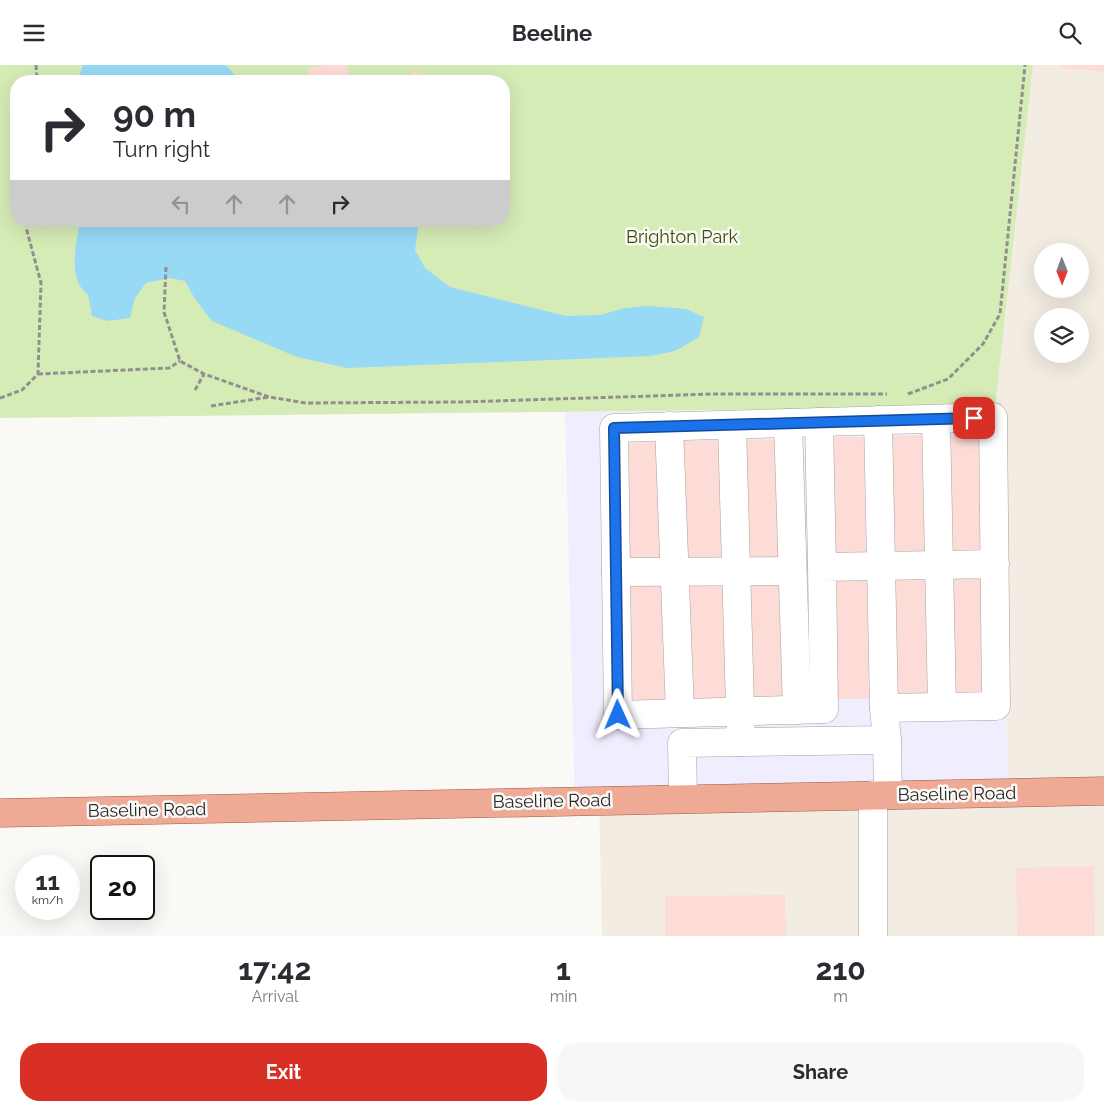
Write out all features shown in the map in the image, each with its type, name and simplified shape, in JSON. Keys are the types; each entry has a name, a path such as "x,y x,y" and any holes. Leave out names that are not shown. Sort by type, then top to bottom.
{"main road":[{"name":"Baseline Road","path":"0,813 1104,791"}],"street":[{"path":"818,422 824,709 618,715 614,428 732,425 788,423 818,422 878,420 993,417 996,706 884,708"},
{"path":"936,419 942,706"},
{"path":"872,936 881,795 887,740 884,708 880,566 878,420"},
{"path":"788,423 796,710"},
{"path":"732,425 741,742"},
{"path":"670,426 680,713"},
{"path":"822,567 995,564"},
{"path":"616,572 792,571"},
{"path":"683,799 682,743 887,740"}],"path":[{"path":"900,394 910,394 948,379 983,344 1000,314 1025,65"},
{"path":"27,227 41,283 38,374"},
{"path":"166,267 164,312 180,361 204,374 269,397 315,403 461,402 714,394 890,394"},
{"path":"0,398 22,390 38,374 169,368 180,361"},
{"path":"194,390 204,374"},
{"path":"210,406 269,397"}],"shaded area":[{"path":"1033,65 1104,65 1104,936 602,936 599,800 1009,792 995,407"},
{"path":"995,407 1009,793 575,801 565,412"}],"green space":[{"name":"Brighton Park","path":"0,65 1033,65 995,407 0,418"}],"water":[{"path":"83,65 226,65 235,75 79,75"},
{"path":"79,227 418,227 415,250 425,268 450,287 566,316 600,315 625,308 648,306 686,309 704,317 699,337 675,351 651,356 347,368 297,357 212,321 195,299 185,281 170,278 146,283 135,298 130,318 108,321 92,316 88,295 81,288 77,280 75,250"}],"building":[{"path":"324,65 347,65 349,75 308,75 307,69"},
{"path":"1061,65 1104,65 1104,72 1061,68"},
{"path":"412,71 426,75 411,75"},
{"path":"926,435 928,557 890,557 888,436"},
{"path":"944,435 982,435 984,555 946,556"},
{"path":"827,437 864,437 866,558 829,558"},
{"path":"780,439 782,560 744,561 742,440"},
{"path":"721,440 723,562 685,562 683,441"},
{"path":"660,442 662,564 624,564 622,443"},
{"path":"947,575 985,575 987,697 949,697"},
{"path":"891,576 928,576 931,698 893,698"},
{"path":"867,577 869,699 832,699 830,578"},
{"path":"782,579 785,700 747,701 745,580"},
{"path":"686,581 724,581 727,701 688,702"},
{"path":"624,582 662,582 665,703 626,704"},
{"path":"1094,866 1095,936 1017,936 1016,868"},
{"path":"785,895 786,936 665,936 665,896"}],"route":[{"path":"618,715 614,428 974,418"}]}
